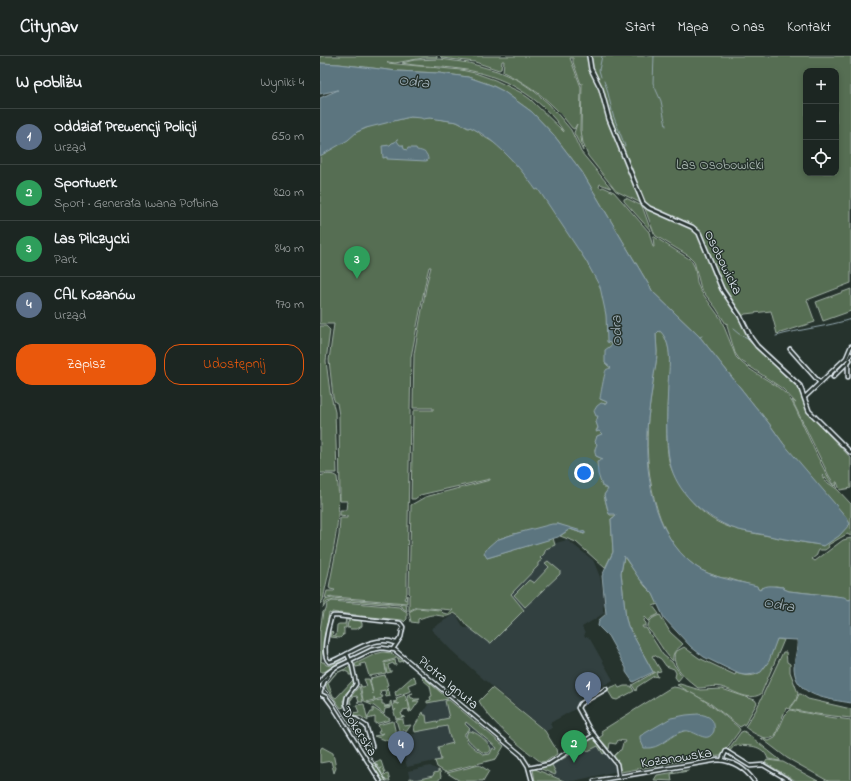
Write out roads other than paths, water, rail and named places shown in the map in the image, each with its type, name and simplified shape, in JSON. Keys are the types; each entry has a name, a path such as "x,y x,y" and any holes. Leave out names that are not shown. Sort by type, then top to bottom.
{"street":[{"name":"Osobowicka","path":"589,56 591,69 601,89 609,119 643,203 649,208 692,227 699,233 722,289 740,316 751,338 800,386 808,408 814,416 851,453"},
{"path":"848,377 851,346"},
{"path":"790,349 820,383"},
{"path":"833,377 849,359 851,354"},
{"path":"805,397 849,359"},
{"path":"320,683 325,675 376,648 393,649 403,630 402,624 400,623 333,616 330,621 325,654 326,658 330,662 366,644 376,641 396,643"},
{"name":"Piotra Ignuta","path":"393,649 516,751 523,758 529,768 532,781"},
{"path":"347,654 351,660"},
{"name":"Dokerska","path":"351,660 356,684 347,698 346,703 351,716 366,726 372,746"},
{"path":"320,694 324,682 332,671"},
{"path":"606,689 580,704 578,708 594,735 617,764 619,777"},
{"name":"Dokerska","path":"320,694 332,705 380,781"},
{"path":"529,768 549,764 594,735"},
{"path":"722,760 726,751 750,766 763,765 789,781"},
{"name":"Kozanowska","path":"594,781 708,761 722,760 741,767 754,781"},
{"path":"781,776 782,781"}],"water":[{"name":"Odra","path":"320,63 397,71 439,73 468,77 503,91 532,112 553,134 582,172 653,292 700,337 783,443 847,518 850,524 839,536 824,546 736,529 718,521 700,509 692,501 678,483 673,473 668,454 667,404 669,350 665,338 659,331 656,334 657,360 648,418 647,458 649,478 654,499 660,518 669,536 680,553 695,566 701,570 725,579 757,586 760,590 768,586 774,586 783,587 789,591 844,597 849,600 851,599 851,703 815,695 800,685 796,678 794,668 797,640 777,639 769,661 761,672 756,674 739,674 704,657 691,647 664,618 653,594 638,577 624,556 621,573 626,619 628,626 653,672 633,682 626,672 626,668 608,636 598,626 599,620 606,614 602,576 613,552 611,519 616,516 615,514 609,514 604,495 608,489 602,486 598,474 597,462 603,459 596,456 595,451 597,436 602,434 599,431 596,432 598,428 596,422 598,416 596,416 594,411 601,403 606,404 607,402 600,399 605,371 611,368 605,363 605,350 613,344 607,342 606,315 600,287 586,261 538,189 536,190 506,154 479,132 470,127 469,128 457,122 410,117 366,128 357,132 348,140 320,156 320,98 338,90 320,94"},
{"path":"397,139 400,145 403,145 404,149 407,150 408,148 416,148 417,150 425,153 428,160 383,158 382,146 390,145"},
{"path":"552,524 558,524 585,532 585,534 570,529 558,537 487,558 484,553 496,540"},
{"path":"698,714 705,715 714,723 714,731 708,737 684,731 674,735 655,747 644,748 640,736 671,718"}],"waterway":[{"path":"601,77 599,70 602,56"},
{"path":"654,56 653,83 661,101 666,126"},
{"path":"604,81 613,115 625,146"},
{"path":"776,336 851,319"},
{"path":"733,329 739,334 750,339"}],"tram line":[{"path":"320,686 334,700 386,781"}],"place":[{"name":"Las Pilczycki","path":"357,279"},
{"name":"Oddział Prewencji Policji","path":"588,705"},
{"name":"Sportwerk","path":"574,763"},
{"name":"CAL Kozanów","path":"401,764"}],"park label":[{"name":"Las Osobowicki","path":"720,164"}]}
